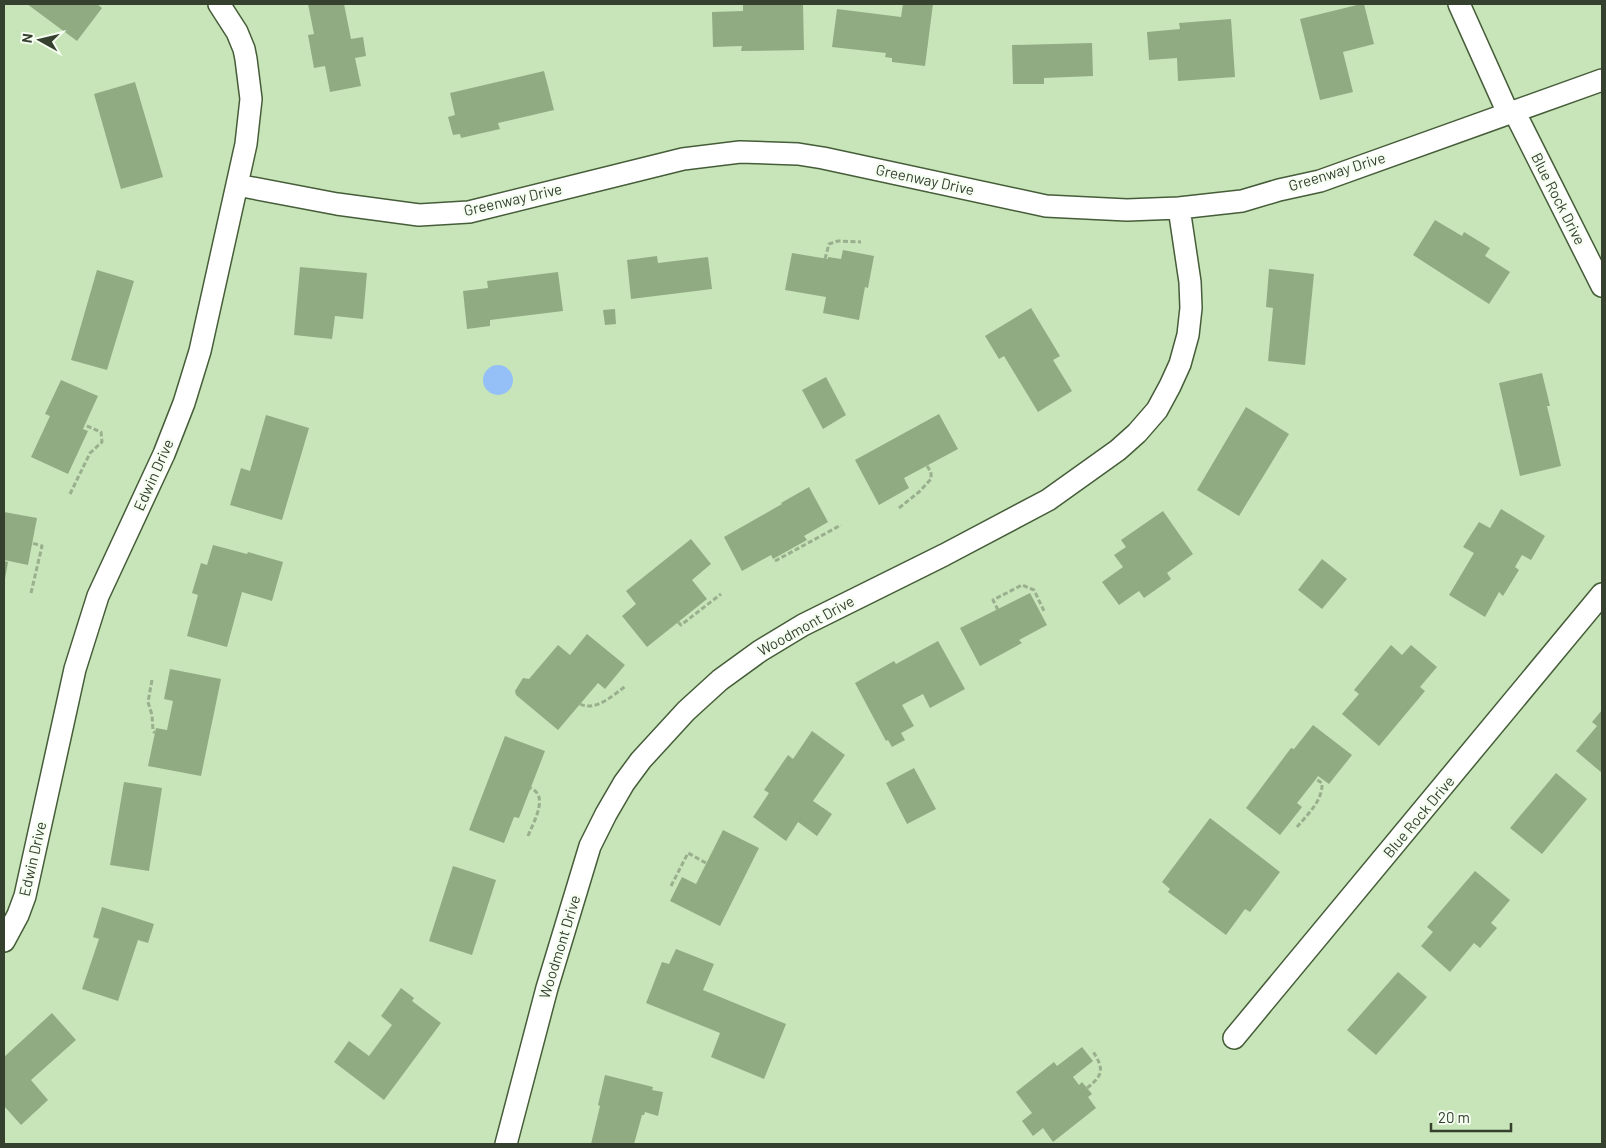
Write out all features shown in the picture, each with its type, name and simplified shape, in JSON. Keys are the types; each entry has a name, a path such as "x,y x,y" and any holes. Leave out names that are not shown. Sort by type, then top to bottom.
{"street":[{"name":"Edwin Drive","path":"4,941 18,915 25,896 76,668 94,608 164,454 184,403 200,351 250,123 251,100 244,49 237,32 219,4"},
{"name":"Blue Rock Drive","path":"1459,4 1511,112 1602,286"},
{"name":"Greenway Drive","path":"236,185 337,204 419,214 469,212 683,159 740,152 798,154 823,158 1046,206 1127,210 1179,208 1242,201 1320,181 1602,80"},
{"name":"Woodmont Drive","path":"506,1144 547,988 590,846 606,814 635,768 686,711 720,680 760,651 803,625 944,555 1048,500 1118,450 1137,433 1157,410 1170,386 1180,364 1188,335 1191,308 1190,282 1179,208"},
{"name":"Blue Rock Drive","path":"1234,1038 1602,594"}],"path":[{"path":"825,259 828,244 838,241 861,242"},
{"path":"70,494 90,453 102,442 100,432 85,425"},
{"path":"898,508 919,492 931,479 931,472 928,466"},
{"path":"775,561 841,525"},
{"path":"32,544 42,546 32,593"},
{"path":"998,610 994,600 1022,585 1034,590 1044,611"},
{"path":"678,622 680,625 721,594"},
{"path":"152,680 148,702 152,715 153,731 155,733"},
{"path":"580,704 587,707 596,706 626,686"},
{"path":"1297,827 1318,802 1322,783 1316,779"},
{"path":"528,836 539,807 540,797 535,790 530,788"},
{"path":"671,886 688,853 706,863"},
{"path":"1087,1088 1100,1075 1101,1068 1099,1059 1092,1050"}],"water":[{"path":"498,365 509,369 513,380 509,391 498,395 487,391 483,380 487,369"}],"building":[{"path":"27,4 97,4 102,8 77,41"},
{"path":"308,4 344,4 351,39 363,37 366,56 355,58 361,86 330,92 325,66 314,68 308,35 314,34"},
{"path":"743,4 803,4 804,50 741,51 742,46 713,47 712,12 743,11"},
{"path":"903,4 933,4 925,66 892,62 892,58 885,57 886,53 832,47 837,9 901,17"},
{"path":"1364,4 1374,44 1343,52 1353,92 1320,100 1300,19"},
{"path":"1231,19 1235,77 1178,81 1177,58 1149,60 1147,32 1180,29 1179,23"},
{"path":"1092,43 1093,76 1044,78 1044,84 1013,84 1012,45"},
{"path":"544,71 554,110 498,123 500,129 461,138 460,134 453,135 448,117 455,115 450,93"},
{"path":"135,82 163,177 121,189 94,94"},
{"path":"1435,220 1462,236 1464,232 1490,248 1485,256 1510,272 1489,304 1413,255"},
{"path":"843,250 874,256 868,288 865,287 859,320 823,313 826,297 785,290 792,253 828,259 828,257 841,259"},
{"path":"657,256 658,263 708,257 712,289 631,299 627,260"},
{"path":"300,267 367,273 363,319 335,316 332,339 294,335"},
{"path":"1269,269 1314,274 1305,365 1268,361 1273,308 1266,307"},
{"path":"97,270 134,281 107,370 71,360"},
{"path":"558,272 563,311 490,320 490,326 467,329 463,291 488,288 487,281"},
{"path":"1031,308 1060,356 1053,360 1072,391 1038,412 1004,356 999,359 985,336"},
{"path":"615,309 616,324 605,325 603,310"},
{"path":"1542,373 1550,406 1547,406 1561,466 1520,476 1499,383"},
{"path":"826,377 846,415 823,429 802,390"},
{"path":"61,380 98,396 83,429 88,431 68,474 31,457 50,416 45,414"},
{"path":"1246,407 1289,434 1239,516 1197,490"},
{"path":"939,414 958,449 904,478 909,488 879,505 855,460"},
{"path":"266,415 309,428 282,520 230,505 241,468 250,471"},
{"path":"809,487 828,522 804,536 807,540 773,559 771,555 742,571 724,537"},
{"path":"1501,509 1545,536 1531,560 1522,555 1515,567 1519,570 1503,596 1499,592 1485,617 1449,595 1474,553 1463,547 1479,522 1490,528"},
{"path":"1163,511 1193,554 1167,573 1171,579 1144,598 1139,591 1119,605 1102,582 1123,567 1114,555 1126,547 1121,540"},
{"path":"4,512 37,518 28,565 4,560"},
{"path":"691,539 711,564 692,580 707,599 647,647 622,616 636,604 626,591"},
{"path":"213,545 283,562 272,601 242,592 227,647 187,636 198,595 192,593 201,563 207,565"},
{"path":"1322,559 1347,579 1322,609 1298,590"},
{"path":"4,561 8,562 5,579 4,579"},
{"path":"1030,593 1047,625 1019,640 1022,643 980,666 960,628"},
{"path":"587,634 625,665 605,689 598,683 558,730 516,695 515,691 523,678 529,679 558,645 570,655"},
{"path":"938,641 965,689 930,708 923,694 902,705 914,726 901,733 905,740 892,747 888,740 886,741 855,683 894,661 896,664"},
{"path":"1391,645 1402,655 1411,645 1437,667 1420,687 1425,691 1379,746 1342,714 1359,694 1354,690"},
{"path":"170,669 221,679 201,776 148,766 156,728 167,730 173,701 164,699"},
{"path":"1602,710 1602,773 1576,751 1597,726 1592,722"},
{"path":"1313,725 1352,755 1329,784 1318,776 1297,803 1302,807 1280,835 1246,808 1291,748 1294,749"},
{"path":"812,731 845,755 813,801 832,814 817,836 798,822 786,841 753,817 769,793 764,790 788,755 793,759"},
{"path":"505,736 545,751 519,818 514,817 504,843 469,830"},
{"path":"914,768 936,809 907,824 886,783"},
{"path":"1556,773 1587,799 1542,854 1510,828"},
{"path":"124,782 162,788 149,871 110,865"},
{"path":"1210,818 1280,872 1250,912 1245,909 1226,935 1168,892 1170,889 1162,882"},
{"path":"723,830 759,848 720,926 670,901 682,877 696,884"},
{"path":"453,866 496,880 472,955 429,941"},
{"path":"1475,871 1510,900 1491,923 1497,928 1480,948 1474,943 1450,972 1421,946 1433,932 1427,927"},
{"path":"102,907 154,924 148,943 138,940 118,1001 82,989 99,939 93,937"},
{"path":"676,949 714,964 703,990 786,1024 764,1079 711,1057 720,1033 646,1003 662,962 669,964"},
{"path":"1398,972 1427,997 1376,1055 1347,1030"},
{"path":"401,988 414,998 412,1001 441,1023 384,1100 334,1062 349,1041 369,1056 392,1025 381,1016"},
{"path":"52,1013 76,1040 31,1080 48,1100 21,1125 4,1106 4,1057"},
{"path":"1082,1047 1093,1061 1073,1077 1079,1085 1082,1082 1092,1094 1088,1097 1096,1108 1053,1142 1043,1128 1033,1136 1022,1121 1032,1113 1016,1092 1054,1062 1057,1066"},
{"path":"605,1075 653,1087 652,1090 663,1092 658,1116 645,1112 642,1115 634,1144 591,1144"}]}
